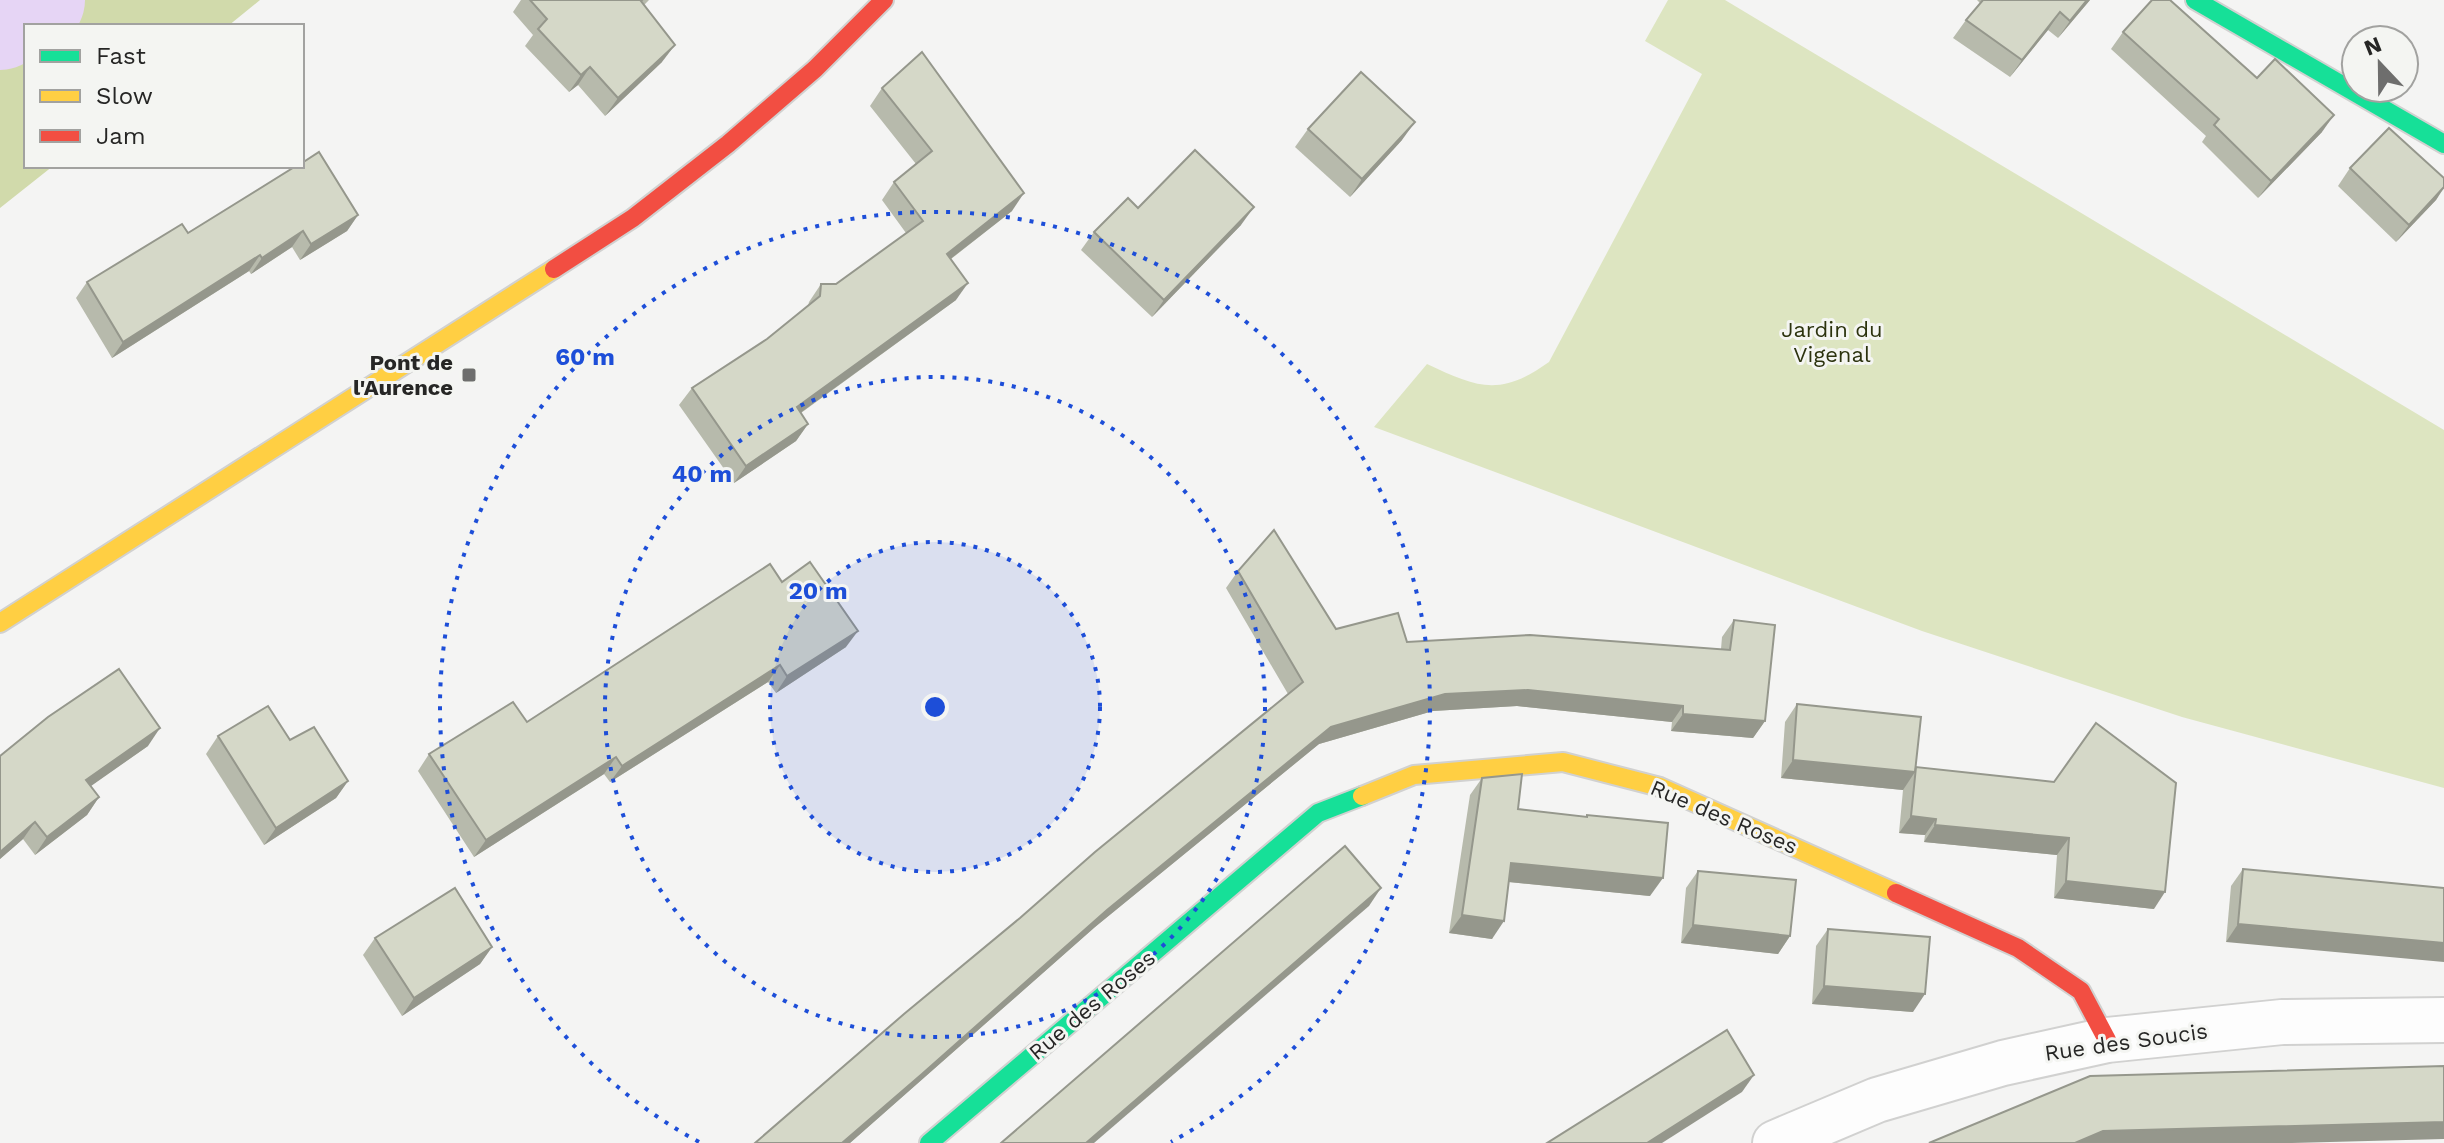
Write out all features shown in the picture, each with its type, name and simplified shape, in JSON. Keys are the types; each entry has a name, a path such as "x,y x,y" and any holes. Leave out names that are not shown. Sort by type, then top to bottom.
{"street":[{"path":"0,623 633,218 728,144 815,69 884,0"},
{"path":"2195,0 2444,144"},
{"name":"Rue des Roses","path":"929,1143 1318,813 1414,775 1444,772 1563,762 1660,787 2018,948 2081,991 2107,1040"},
{"name":"Rue des Soucis","path":"1775,1143 1877,1100 2003,1063 2107,1040 2282,1022 2444,1020"}],"green space":[{"path":"0,0 260,0 230,24 24,24 24,168 50,168 0,208"},
{"name":"Jardin du Vigenal","path":"1668,0 1725,0 2444,430 2444,788 2182,717 1922,631 1374,427 1427,364 1461,379 1489,385 1516,380 1549,362 1702,74 1645,41"}],"shaded area":[{"path":"0,0 36,0 0,21"}],"building":[{"path":"530,0 642,0 675,45 618,98 590,67 581,75 538,29 547,19"},
{"path":"1983,0 2087,0 2070,21 2060,12 2022,60 1966,20"},
{"path":"2152,0 2170,0 2257,78 2275,59 2334,115 2271,181 2214,125 2219,119 2123,32"},
{"path":"922,52 1024,193 947,254 968,283 797,407 808,424 746,466 692,388 767,339 820,296 821,284 836,284 923,221 894,182 932,151 882,88"},
{"path":"1361,72 1415,122 1362,179 1308,129"},
{"path":"2389,128 2444,178 2444,187 2409,225 2350,168"},
{"path":"1195,150 1254,207 1164,300 1094,232 1128,198 1138,208"},
{"path":"319,152 358,215 311,244 303,231 123,342 87,282 182,224 188,233 293,168 304,168 304,162"},
{"path":"1274,530 1336,629 1398,613 1407,642 1530,635 1730,650 1734,620 1775,625 1765,721 1683,714 1683,706 1528,690 1445,694 1331,727 1107,910 842,1143 755,1143 1095,852 1303,682 1238,571"},
{"path":"810,562 858,631 787,676 780,665 622,766 616,757 486,840 429,754 513,702 527,722 770,564 782,582"},
{"path":"119,669 160,728 86,780 99,797 47,837 35,822 0,852 0,756 48,717"},
{"path":"1797,704 1921,717 1915,772 1793,760"},
{"path":"268,706 290,740 314,727 348,781 276,828 218,736"},
{"path":"2096,723 2176,783 2165,892 2066,881 2069,838 1935,825 1936,819 1911,816 1916,767 2054,782"},
{"path":"1522,774 1518,809 1668,823 1663,878 1511,863 1504,921 1462,915 1482,778"},
{"path":"1345,846 1381,888 1086,1143 1001,1143"},
{"path":"2243,869 2444,888 2444,943 2238,924"},
{"path":"1698,871 1796,880 1790,936 1693,925"},
{"path":"455,888 492,947 414,998 375,938"},
{"path":"1828,929 1930,937 1925,994 1824,986"},
{"path":"1727,1030 1754,1075 1647,1143 1547,1143"},
{"path":"2444,1066 2444,1122 2103,1131 2075,1143 1929,1143 2090,1076"}],"waterway":[{"path":"0,21 36,0"}],"traffic: fast":[{"path":"2195,0 2444,144"},
{"path":"929,1143 1318,813 1362,796"}],"traffic: slow":[{"path":"0,623 554,269"},
{"path":"1362,796 1414,775 1563,762 1660,787 1896,893"}],"traffic: jam":[{"path":"554,269 633,218 728,144 815,69 884,0"},
{"path":"1896,893 2018,948 2081,991 2107,1040"}],"place":[{"name":"Pont de l'Aurence","path":"469,375"}]}
